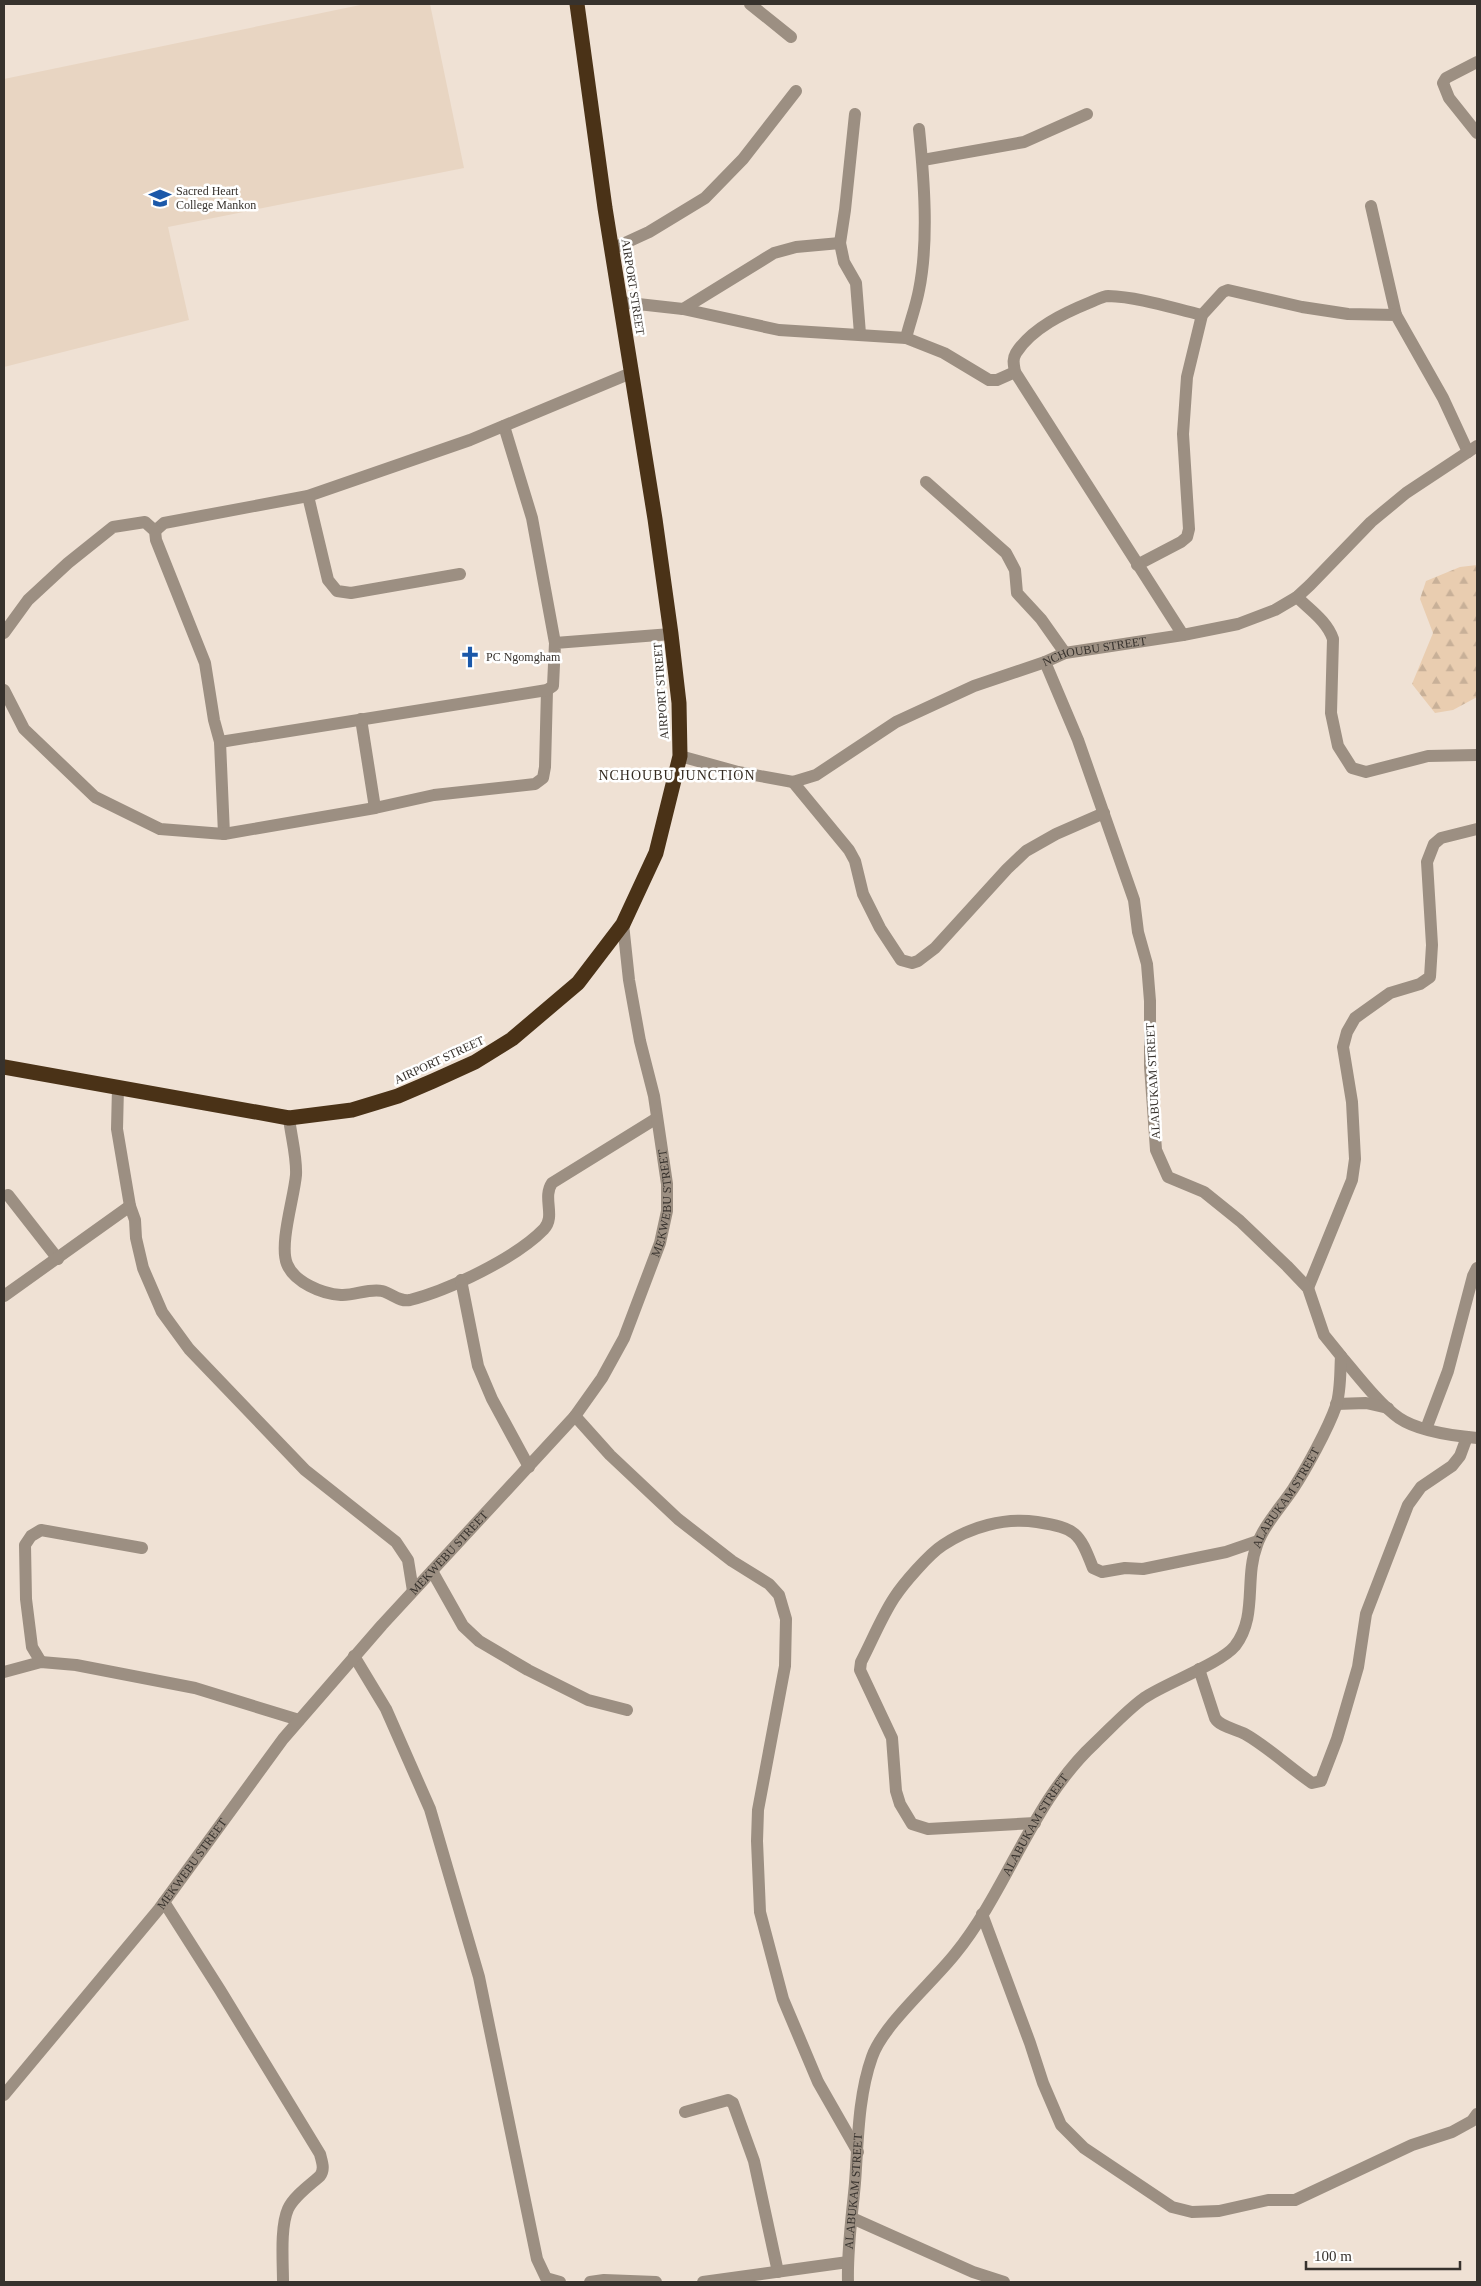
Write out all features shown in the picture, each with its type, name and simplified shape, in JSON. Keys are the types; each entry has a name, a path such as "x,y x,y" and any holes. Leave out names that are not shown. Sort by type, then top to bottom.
{"highway":[{"name":"AIRPORT STREET","path":"4,1067 289,1118 352,1110 389,1098 475,1062 512,1039 578,982 623,924 656,853 680,756 679,703 671,634 612,249 604,208 577,4"}],"street":[{"path":"750,4 791,37"},
{"path":"1477,62 1446,78 1443,83 1449,98 1477,133"},
{"path":"612,249 649,232 705,198 743,159 796,92"},
{"path":"855,114 840,243 844,262 856,283 860,334"},
{"path":"922,160 1024,142 1087,114"},
{"path":"906,338 919,291 924,254 922,160 919,129"},
{"path":"1371,206 1396,314 1473,449"},
{"path":"683,309 774,253 796,247 840,243"},
{"path":"1137,565 1182,542 1189,529 1183,434 1187,377 1202,315 1218,296 1228,290 1302,307 1348,314 1396,314"},
{"path":"1183,635 1137,565 1081,472 1015,372 1013,362 1015,354 1031,336 1071,310 1106,296 1129,298 1202,315"},
{"path":"620,302 683,309 779,330 906,338 944,353 989,380 997,380 1015,372"},
{"path":"155,530 164,523 308,496 470,440 631,372"},
{"path":"220,742 547,690 553,686 555,643 532,518 504,426"},
{"name":"NCHOUBU STREET","path":"680,756 738,772 793,782 816,775 896,722 974,686 1045,662 1065,653 1183,635 1238,624 1275,610 1297,597 1371,522 1406,493 1473,449"},
{"path":"926,482 1006,553 1016,570 1017,593 1041,619 1065,653"},
{"path":"308,496 328,580 337,591 352,593 460,574"},
{"path":"4,633 28,600 68,563 113,528 145,522 155,530 156,540 205,663 214,720 220,742 224,834"},
{"path":"1297,597 1330,628 1333,639 1331,713 1338,746 1352,768 1366,772 1428,756 1477,754"},
{"path":"555,643 671,634"},
{"name":"ALABUKAM STREET","path":"848,2282 848,2262 865,2082 872,2055 885,2033 956,1953 982,1914 1035,1823 1066,1775 1088,1748 1145,1698 1232,1649 1247,1626 1250,1610 1251,1568 1258,1541 1295,1486 1336,1404 1341,1356 1324,1334 1308,1288 1240,1221 1204,1192 1168,1178 1156,1150 1150,1066 1150,1001 1147,964 1138,932 1134,900 1078,740 1045,662"},
{"path":"4,690 24,729 95,797 160,829 224,834 375,808 434,795 535,784 543,778 545,767 547,690"},
{"path":"361,719 375,808"},
{"path":"793,782 849,850 855,861 863,894 880,928 901,960 908,962 918,961 935,948 1007,869 1026,851 1056,834 1104,813"},
{"path":"1308,1288 1352,1180 1354,1159 1352,1102 1343,1047 1347,1032 1355,1018 1390,993 1420,984 1430,977 1432,945 1427,862 1434,844 1441,838 1477,829"},
{"name":"MEKWEBU STREET","path":"4,2095 164,1902 283,1739 299,1720 413,1591 576,1416 602,1378 624,1338 660,1243 667,1211 668,1184 657,1118 630,988 623,924"},
{"path":"118,1087 117,1129 130,1206 135,1220 136,1238 144,1268 162,1312 188,1349 305,1470 396,1542 408,1560 413,1591"},
{"path":"289,1118 296,1172 284,1246 286,1262 291,1272 300,1281 323,1291 341,1295 382,1291 401,1300 418,1297 461,1280 507,1258 548,1224 550,1215 548,1194 552,1183 657,1118"},
{"path":"8,1195 58,1259"},
{"path":"4,1296 130,1206"},
{"path":"1426,1428 1448,1371 1473,1276 1477,1268"},
{"path":"461,1280 478,1366 492,1399 529,1467"},
{"path":"1198,1668 1218,1723 1235,1728 1260,1743 1281,1762 1312,1783 1321,1781 1338,1739 1358,1667 1366,1614 1408,1505 1421,1487 1452,1466 1472,1438 1426,1428 1399,1418 1341,1356"},
{"path":"1336,1404 1366,1403 1388,1408"},
{"path":"576,1416 610,1455 678,1519 732,1562 769,1584 779,1595 786,1619 786,1666 758,1810 757,1841 760,1912 783,1999 818,2082 858,2152"},
{"path":"1035,1823 928,1829 916,1827 909,1822 896,1791 892,1738 860,1670 861,1662 894,1598 942,1545 990,1524 1025,1520 1061,1526 1074,1532 1081,1539 1093,1568 1102,1572 1125,1568 1144,1569 1226,1552 1258,1541"},
{"path":"41,1662 32,1646 26,1599 25,1545 31,1536 41,1530 142,1548"},
{"path":"432,1571 463,1626 479,1642 528,1670 588,1700 627,1710"},
{"path":"354,1656 386,1709 430,1809 479,1977 537,2259 546,2278 560,2282"},
{"path":"4,1672 41,1662 76,1665 195,1688 299,1720"},
{"path":"164,1902 320,2154 323,2163 323,2172 320,2176 288,2209 283,2250 283,2282"},
{"path":"982,1914 1043,2083 1061,2125 1084,2148 1172,2207 1192,2212 1219,2211 1255,2202 1295,2200 1412,2145 1452,2132 1472,2121 1477,2114"},
{"path":"685,2112 728,2100 733,2103 754,2161 778,2272"},
{"path":"852,2218 973,2272 1004,2282"},
{"path":"703,2282 756,2277 848,2262"},
{"path":"590,2282 604,2280 656,2282"}],"shaded area":[{"name":"Sacred Heart College Mankon","path":"365,4 430,4 464,168 168,227 189,320 4,367 4,79"}],"green space":[{"path":"1477,565 1477,697 1453,710 1435,713 1412,684 1433,633 1420,599 1426,581 1460,567"}],"place":[{"name":"Sacred Heart College Mankon","path":"160,198"},
{"name":"PC Ngomgham","path":"470,657"}],"district":[{"name":"NCHOUBU JUNCTION","path":"677,775"}]}
